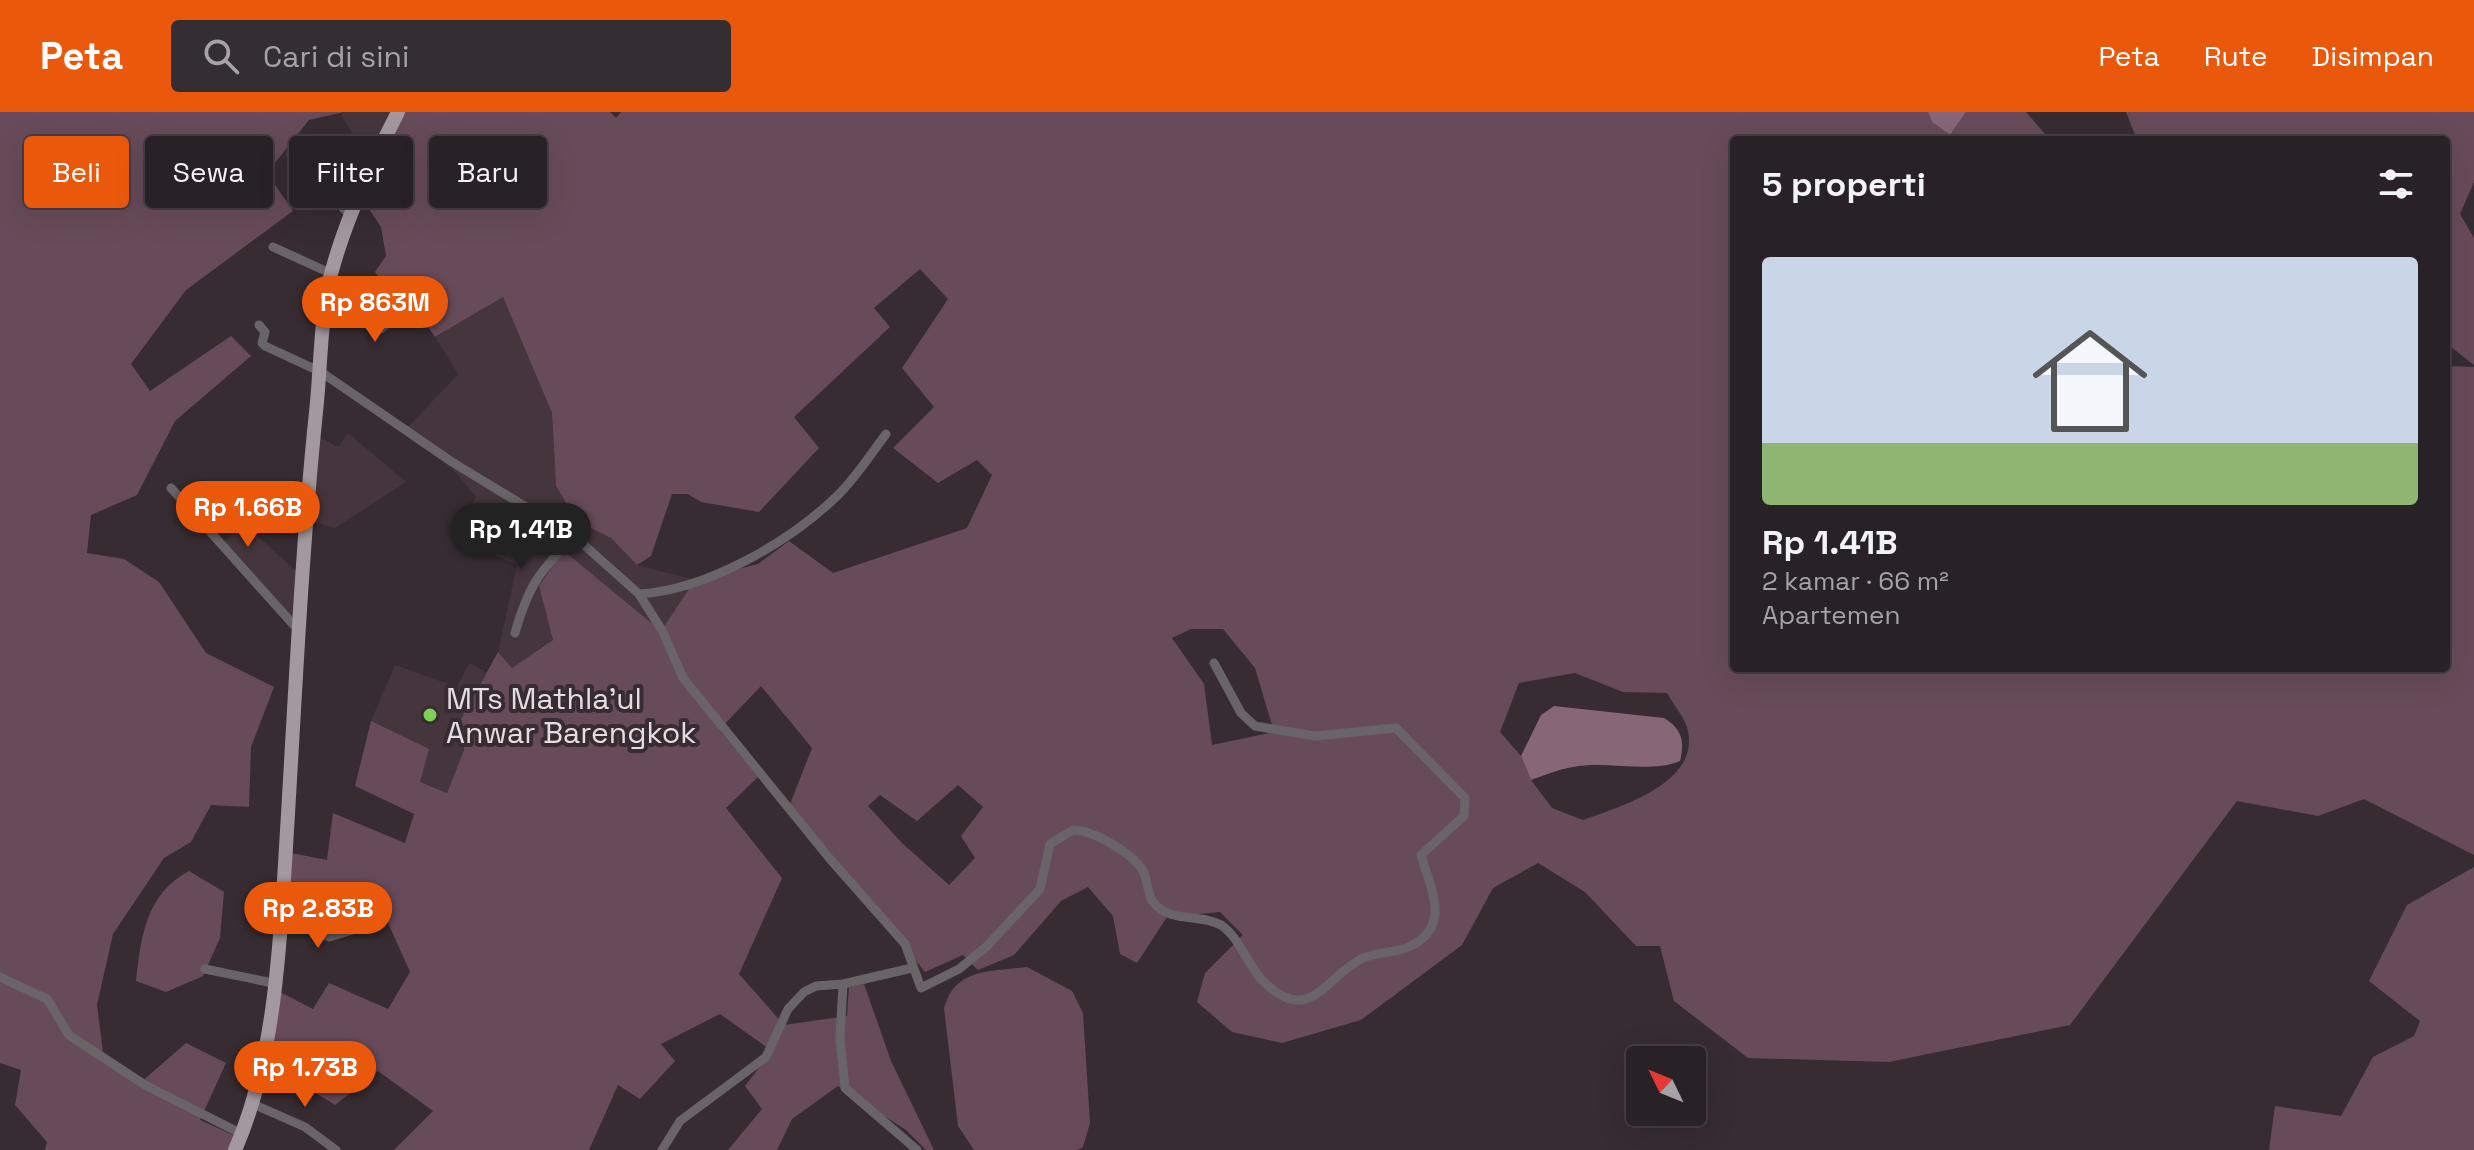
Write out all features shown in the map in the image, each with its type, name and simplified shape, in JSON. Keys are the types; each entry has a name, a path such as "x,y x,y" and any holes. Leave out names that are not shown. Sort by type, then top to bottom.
{"main road":[{"path":"235,1150 253,1104 266,1046 282,916 309,475 324,314 332,274 351,216 398,112"}],"street":[{"path":"343,208 351,216"},
{"path":"273,247 332,274"},
{"path":"324,314 357,318 381,329 408,304"},
{"path":"259,325 265,332 262,343 265,346 321,372 452,462 574,536 639,594 663,632 683,678 703,706 748,755 830,859 896,932 905,944 921,988 959,969 986,947 1040,889 1050,844 1073,830 1090,833 1136,861 1144,873 1154,903 1166,913 1222,926 1261,978 1289,997 1312,997 1363,958 1409,946 1427,935 1437,905 1434,886 1421,855 1464,816 1465,798 1396,728 1315,736 1255,726 1241,713 1214,663"},
{"path":"639,594 666,592 686,586 743,562 779,539 833,500 886,434"},
{"path":"171,488 300,632"},
{"path":"515,633 527,592 539,573 574,536"},
{"path":"282,916 329,937 356,929"},
{"path":"662,1150 680,1121 766,1057 788,1009 798,997 816,986 843,984 912,968"},
{"path":"205,969 273,983"},
{"path":"0,977 47,999 69,1035 145,1085 242,1134"},
{"path":"843,984 840,1038 845,1088 917,1150"},
{"path":"253,1104 305,1127 336,1150"}],"shaded area":[{"path":"0,112 344,112 309,120 296,136 289,136 289,145 273,165 273,136 145,136 145,208 273,208 273,182 293,211 186,290 131,364 150,391 231,336 251,356 175,421 137,495 91,515 87,553 124,559 159,582 206,653 274,687 251,747 249,807 211,805 191,842 164,858 113,934 97,1005 103,1052 140,1083 186,1043 226,1063 200,1120 240,1138 234,1150 45,1150 47,1142 15,1105 21,1070 0,1063"},
{"path":"344,112 401,112 390,136 354,136 341,115"},
{"path":"401,112 610,112 616,118 621,112 1928,112 1932,122 1950,135 1966,112 2026,112 2045,136 1730,136 1730,672 2450,672 2450,366 2474,367 2474,855 2364,799 2318,816 2237,801 2070,1025 1889,1062 1748,1058 1674,1001 1660,946 1636,946 1585,892 1538,863 1493,888 1462,945 1361,1020 1282,1043 1232,1032 1197,1002 1205,973 1243,935 1220,912 1167,917 1137,963 1120,954 1113,916 1088,887 1061,901 1014,955 978,970 963,955 925,972 790,804 812,748 761,686 719,730 758,777 726,808 782,878 739,974 784,1025 847,1016 849,987 864,984 891,1061 934,1150 926,1150 906,1130 838,1086 792,1119 777,1150 728,1150 762,1109 745,1086 772,1051 720,1014 661,1044 675,1061 640,1099 618,1085 589,1150 394,1150 433,1111 378,1071 335,1105 265,1061 276,990 313,1009 329,983 388,1009 410,972 385,916 331,903 286,903 291,853 327,860 333,813 405,843 414,814 355,786 371,721 429,749 420,782 447,793 464,750 461,719 498,652 512,668 553,640 539,586 564,551 661,631 695,580 758,564 789,541 833,573 967,528 992,475 977,460 938,483 893,448 934,407 902,368 948,299 920,269 874,308 890,327 794,417 819,448 759,512 701,502 688,494 672,494 651,556 637,565 611,538 577,521 556,486 552,413 503,297 435,337 398,284 388,291 375,272 386,256 381,227 368,208 413,208 413,136 391,136","holes":["1191,629 1223,629 1255,668 1274,732 1212,745 1204,684 1172,638","1575,673 1623,692 1667,693 1688,731 1688,750 1681,765 1669,779 1653,790 1583,820 1552,808 1531,780 1521,756 1500,732 1519,683","958,785 983,807 961,836 975,858 949,885 902,843 868,806 880,795 917,821"]},
{"path":"1928,112 1966,112 1950,135 1932,122"},
{"path":"2126,112 2474,112 2474,182 2460,214 2474,238 2474,365 2450,346 2450,136 2135,136"},
{"path":"503,297 552,413 556,486 577,521 611,538 637,565 695,580 661,632 539,586 554,639 512,668 498,652 517,565 467,543 458,527 476,497 442,456 407,428 458,374 435,337"},
{"path":"348,433 406,482 335,528 311,521 315,435 338,447"},
{"path":"243,523 306,580 299,625 221,545"},
{"path":"469,663 486,672 461,719 464,750 447,793 420,782 371,721 395,665 457,687"},
{"path":"1554,706 1664,718 1681,736 1680,761 1655,766 1586,765 1562,769 1531,780 1521,756 1541,715"},
{"path":"2474,867 2474,1150 2269,1150 2275,1106 2341,1116 2373,1057 2414,1036 2420,1021 2369,981 2407,905"},
{"path":"189,871 224,892 220,938 203,976 166,992 136,981 140,948 155,904 175,880"},
{"path":"1027,967 1072,991 1083,1013 1090,1123 1083,1147 1077,1150 974,1150 958,1126 944,1008 957,985 966,978 988,971"}],"place":[{"name":"MTs Mathla'ul Anwar Barengkok","path":"430,715"}]}
